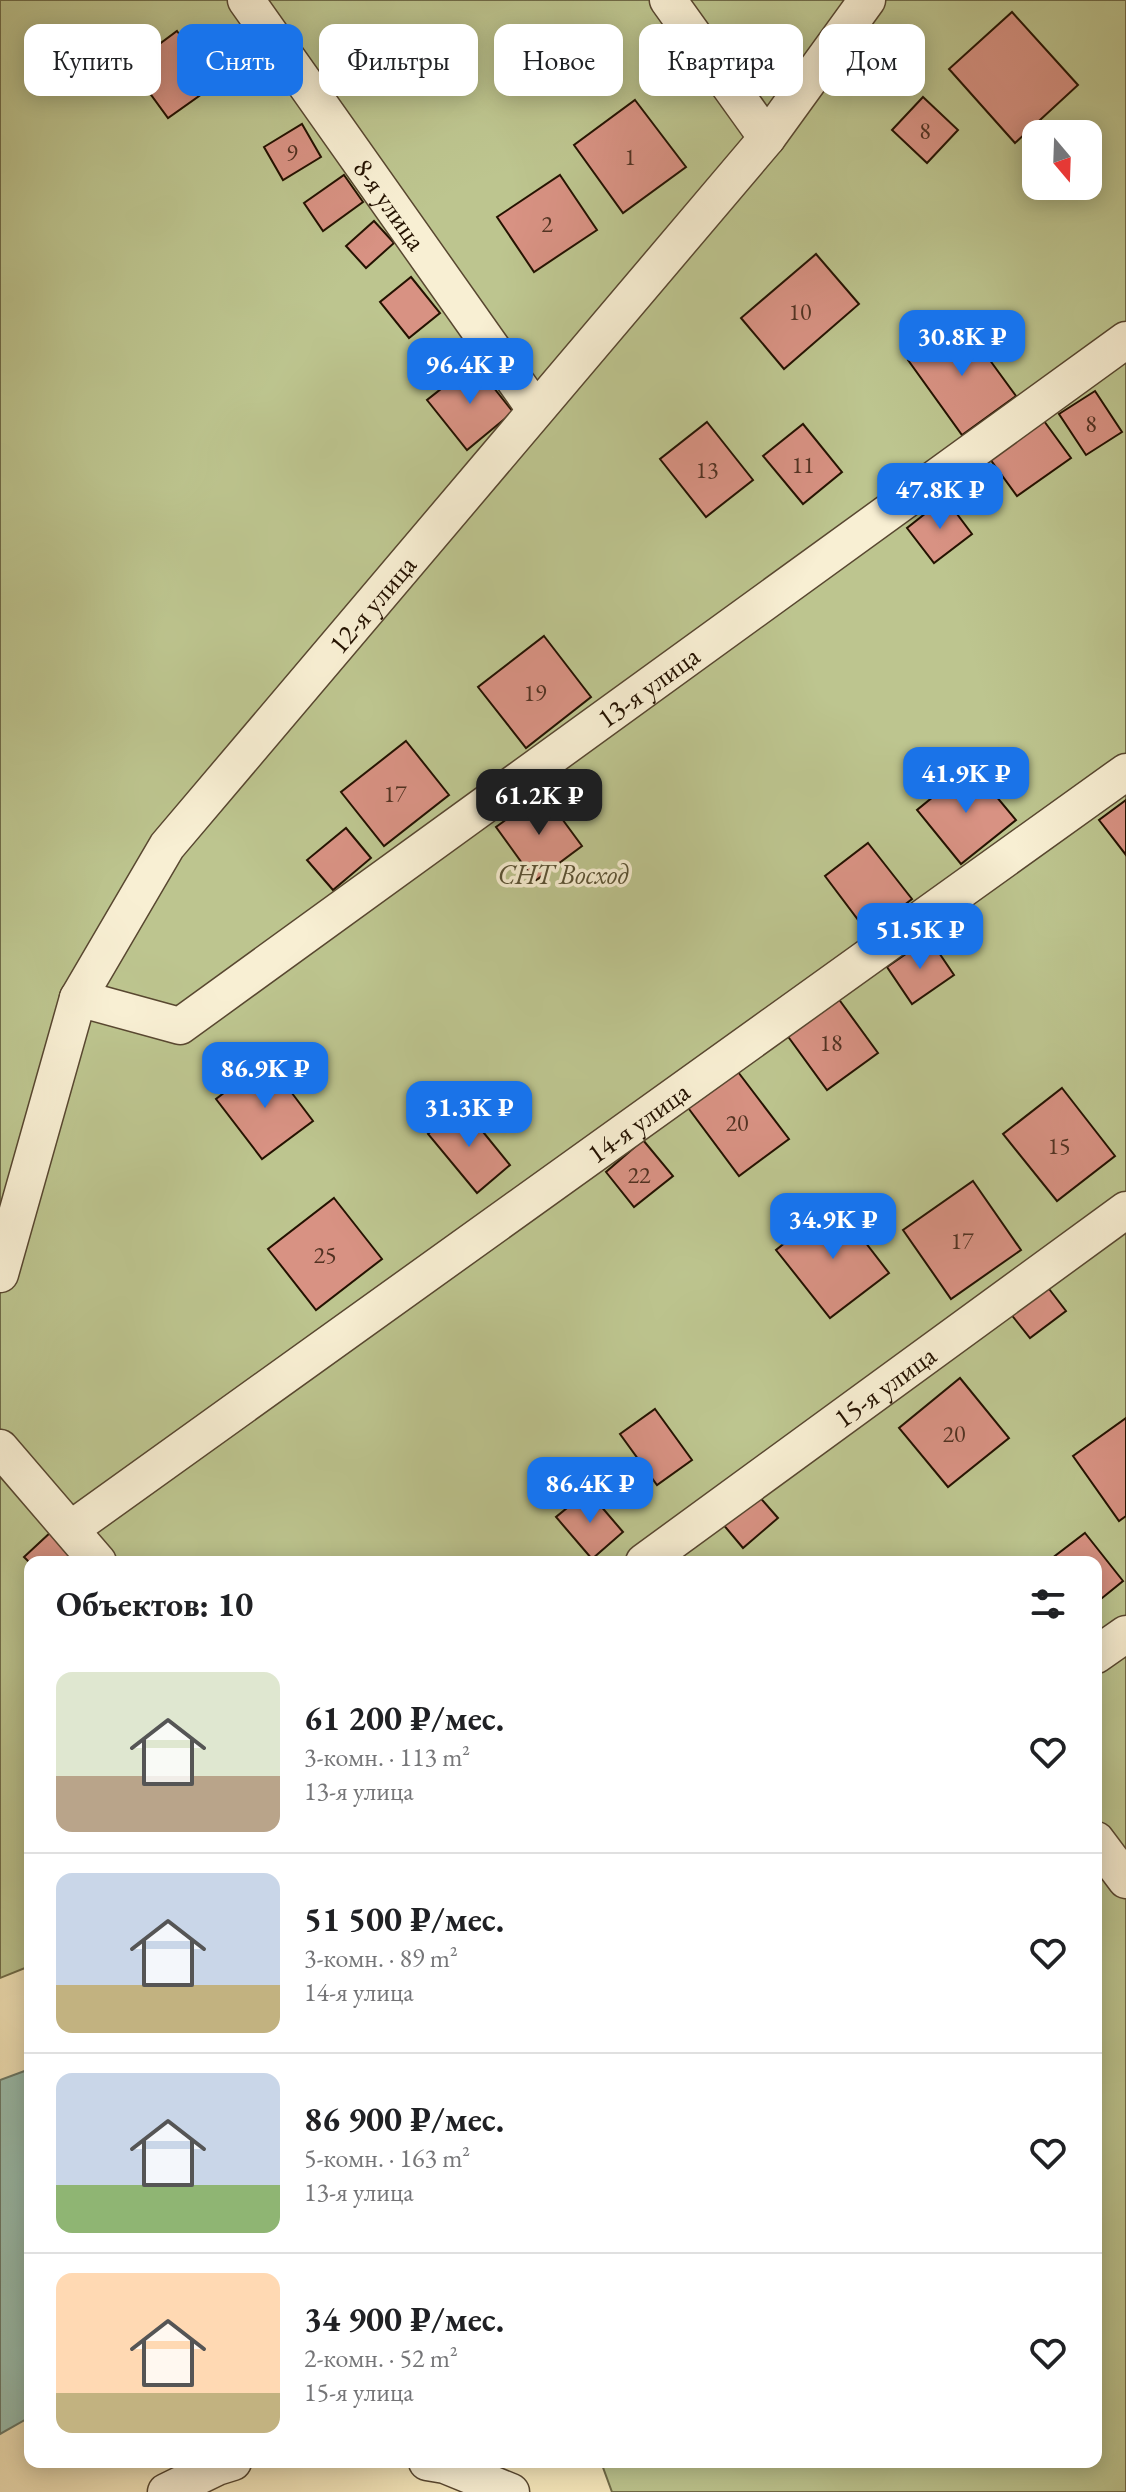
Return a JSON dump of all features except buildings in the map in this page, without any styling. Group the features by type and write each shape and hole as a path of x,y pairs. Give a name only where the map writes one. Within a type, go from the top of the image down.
{"street":[{"name":"8-я улица","path":"246,0 535,409"},
{"path":"668,0 767,138"},
{"name":"12-я улица","path":"0,1274 78,998 167,846 767,138 867,0"},
{"name":"13-я улица","path":"78,998 180,1026 1126,340"},
{"name":"14-я улица","path":"71,1529 1126,772"},
{"name":"15-я улица","path":"652,1556 1126,1210"},
{"path":"0,1448 93,1556"},
{"path":"1102,1651 1126,1634"},
{"path":"1102,1848 1126,1880"},
{"path":"166,2492 215,2468"},
{"path":"452,2468 511,2492"}],"green space":[{"name":"СНТ Восход","path":"0,0 1126,0 1126,2492 612,2492 603,2468 1102,2468 1102,1556 24,1556 24,1968 0,1978"}],"shaded area":[{"path":"24,2071 24,2420 0,2434 0,2080"}]}
